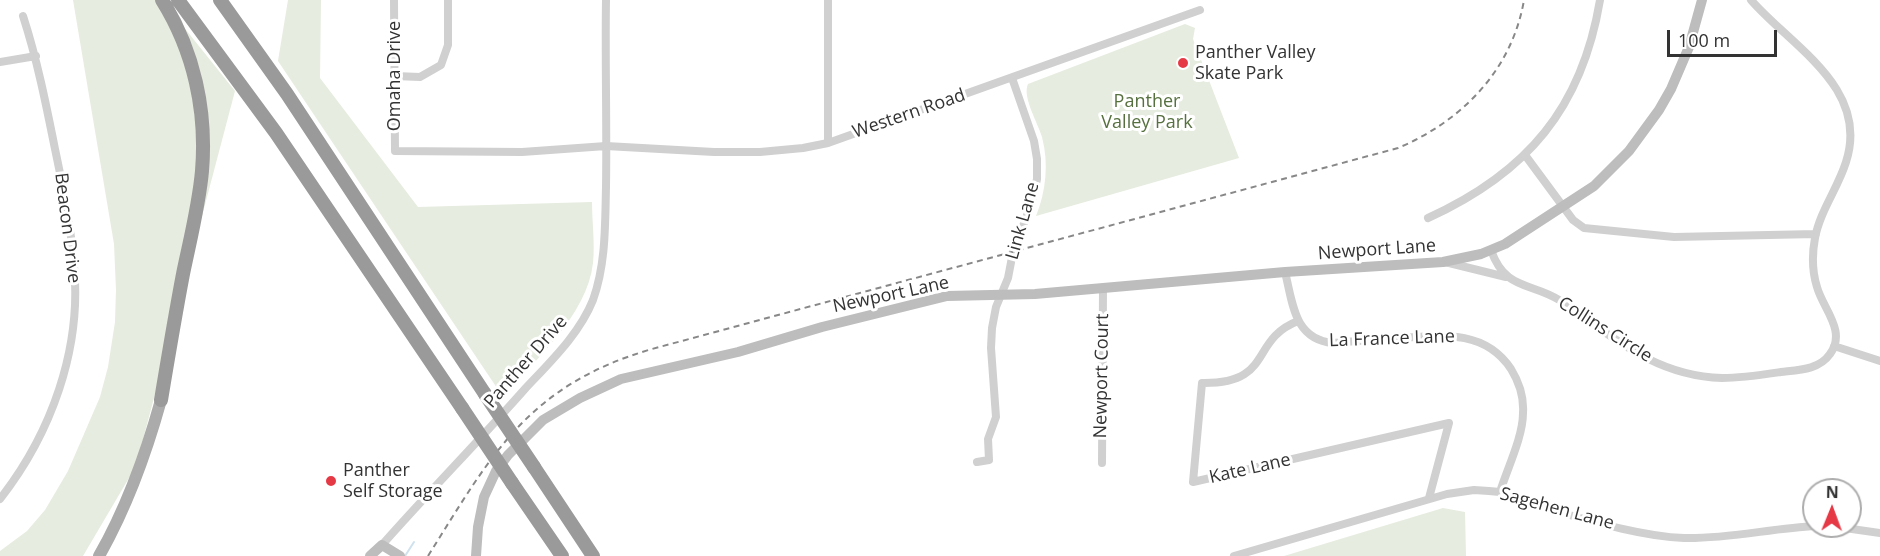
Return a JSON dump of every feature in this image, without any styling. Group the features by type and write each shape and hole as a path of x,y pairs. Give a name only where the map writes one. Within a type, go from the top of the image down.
{"highway":[{"path":"161,400 174,318 199,191 204,151 197,86 180,35 162,0"},
{"path":"178,0 276,133 561,556"},
{"path":"220,0 287,94 593,556"}],"main road":[{"path":"99,556 129,498 150,442 161,400"}],"street":[{"name":"Omaha Drive","path":"394,0 395,151 522,152"},
{"path":"394,76 420,77 441,65 448,45 448,0"},
{"name":"Panther Drive","path":"370,556 463,459 572,336 593,299 602,264 604,230 606,0"},
{"path":"828,0 828,143"},
{"path":"1428,218 1474,195 1492,183 1525,155 1553,122 1576,83 1591,44 1600,0"},
{"name":"Newport Lane","path":"476,556 484,497 496,471 529,432 563,407 600,388 640,374 738,352 822,327 947,296 1103,289 1285,272 1443,262 1491,250 1518,236 1594,186 1634,145 1659,110 1676,78 1689,47 1702,0"},
{"path":"1751,0 1829,77 1847,109 1851,136 1847,162 1816,234 1812,261 1822,300 1836,330 1834,346 1880,361"},
{"name":"Western Road","path":"522,152 606,146 759,152 828,143 1200,10"},
{"name":"Beacon Drive","path":"0,499 20,471 50,416 64,374 75,312 75,266 64,191 36,56 23,16"},
{"path":"0,62 36,56"},
{"name":"Link Lane","path":"977,462 989,460 988,439 996,417 991,348 996,307 1002,295 1013,252 1031,206 1037,170 1034,141 1012,78"},
{"path":"1525,155 1578,225 1591,230 1674,237 1816,234"},
{"path":"1491,250 1494,259 1509,278"},
{"name":"Collins Circle","path":"1443,262 1509,278 1559,300 1627,348 1685,373 1740,377 1811,368 1825,361 1834,346"},
{"path":"1285,272 1298,321"},
{"name":"Newport Court","path":"1102,463 1103,289"},
{"name":"La France Lane","path":"1298,321 1311,336 1326,342 1449,335 1473,339 1494,351 1515,377 1520,388 1523,413 1522,426 1500,492"},
{"name":"Kate Lane","path":"1298,321 1274,337 1248,373 1229,382 1202,383 1193,482 1449,423 1429,498"},
{"name":"Sagehen Lane","path":"1234,556 1429,498 1474,490 1500,492 1515,500 1662,536 1704,538 1802,528"},
{"path":"1862,530 1880,533"},
{"path":"382,545 400,556"}],"green space":[{"path":"73,0 162,0 235,91 136,466 83,556 0,556 0,551 27,531 45,510 68,471 100,397 108,367 115,322 114,244"},
{"path":"288,0 321,0 320,78 418,207 592,202 593,263 589,282 581,301 558,335 503,397 278,61"},
{"name":"Panther Valley Park","path":"1185,24 1195,28 1193,39 1239,158 1036,216 1042,197 1046,167 1042,137 1027,96 1028,84"},
{"path":"1443,508 1465,512 1466,556 1284,556"}],"waterway":[{"path":"405,556 414,542"}],"railway":[{"path":"428,556 494,455 517,428 544,403 574,382 609,364 652,349 1398,148 1443,123 1463,108 1480,90 1496,70 1508,49 1518,25 1524,0"}],"place":[{"name":"Panther Valley Skate Park","path":"1183,63"},
{"name":"Panther Self Storage","path":"331,481"}]}
